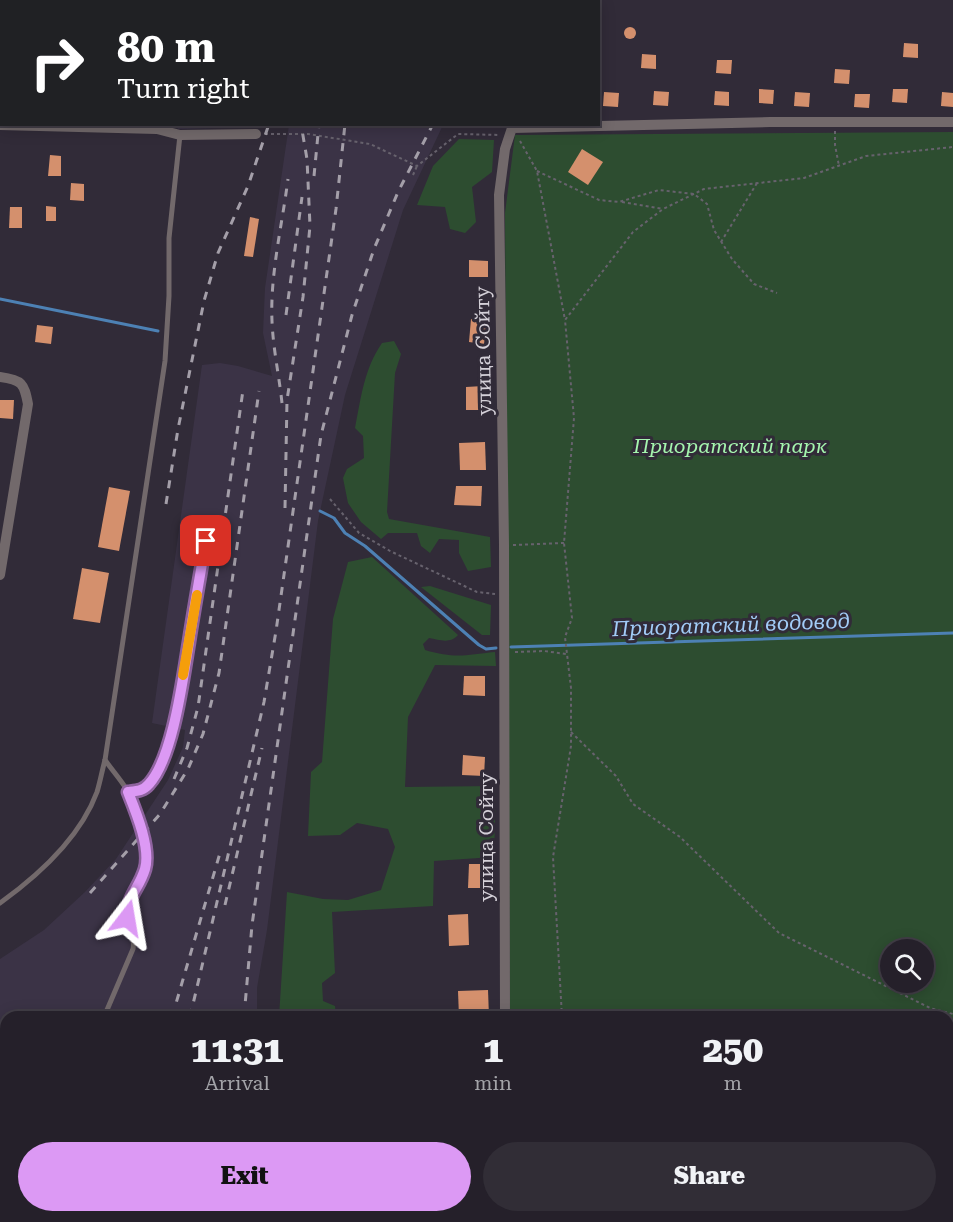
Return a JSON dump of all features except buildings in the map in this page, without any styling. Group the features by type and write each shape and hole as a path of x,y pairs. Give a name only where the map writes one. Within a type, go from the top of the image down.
{"street":[{"path":"511,131 835,122 953,122"},
{"path":"131,126 157,127 180,135 256,134"},
{"name":"улица Сойту","path":"505,1011 504,545 499,195 505,149 511,131"},
{"path":"0,377 16,380 25,388 28,404 0,575"}],"lane":[{"path":"0,903 18,890 60,850 81,825 97,792 105,760 165,361 169,296 169,238 180,135"},
{"path":"128,792 140,791 148,785 165,756 180,695 206,541"},
{"path":"105,760 128,792 136,813 147,858 145,871 130,896 127,908 127,918 134,943 133,950 107,1011"}],"path":[{"path":"835,122 835,146 839,166"},
{"path":"412,175 417,166 458,134 511,131 537,171 566,320 574,418 564,543 572,618 565,637 571,688 571,746 553,857 562,1009 555,1011"},
{"path":"256,134 308,134 370,144 417,166"},
{"path":"566,320 633,232 663,209 704,189 804,178 866,156 953,147"},
{"path":"537,171 598,200 663,209"},
{"path":"721,242 757,183"},
{"path":"619,202 659,190 694,194 707,204 714,230 732,259 754,285 777,293"},
{"path":"330,499 359,533 390,551 477,592 503,594"},
{"path":"504,545 564,543"},
{"path":"503,652 544,651 566,654"},
{"path":"571,732 616,776 633,804 680,837 778,933 930,1008 942,1011"}],"shaded area":[{"path":"177,126 252,126 252,127 178,129"},
{"path":"289,126 443,126 403,210 345,395 318,521 267,930 257,988 257,1011 0,1011 0,959 44,930 116,859 168,780 183,747 185,730 152,723 202,365 220,363 272,376 263,333 265,288"}],"green space":[{"name":"Приоратский парк","path":"953,132 953,1011 510,1011 505,213 515,135"},
{"path":"459,139 494,140 492,172 472,187 476,222 465,233 450,229 445,207 417,205 433,166"},
{"path":"394,341 401,354 395,373 387,512 389,519 490,537 491,567 468,571 459,553 459,540 439,539 430,553 421,546 417,533 388,533 381,539 361,522 348,503 343,478 347,469 364,458 363,436 355,428 364,384 371,363 382,343"},
{"path":"372,557 458,635 448,640 429,638 423,644 425,650 453,655 495,652 496,666 435,665 408,717 405,787 496,786 494,857 434,861 433,906 332,912 335,973 322,983 323,1001 335,1006 335,1011 279,1011 287,892 323,899 348,900 381,890 395,847 388,829 357,823 340,835 308,836 311,772 322,762 333,619 348,562"},
{"path":"430,586 491,605 490,635 482,635 421,587"}],"waterway":[{"name":"Приоратский водовод","path":"0,299 158,331"},
{"name":"Приоратский водовод","path":"320,511 334,518 345,533 365,546 479,645 486,649 496,648"},
{"name":"Приоратский водовод","path":"511,647 953,633"}],"railway":[{"path":"166,504 178,429 204,301 218,253 248,186 268,126"},
{"path":"285,508 287,400 303,297 310,226 307,159 301,126"},
{"path":"314,176 319,126"},
{"path":"191,1011 264,702 336,209 345,126"},
{"path":"245,1011 252,925 321,435 352,315 374,249 398,192 432,126"},
{"path":"282,403 272,303 288,179"},
{"path":"286,315 302,197"},
{"path":"174,779 187,748 198,707 243,390"},
{"path":"90,893 160,814 188,769 203,734 219,673 259,391"},
{"path":"225,905 262,748"},
{"path":"174,1011 220,853"}],"slow traffic":[{"path":"183,675 197,595"}],"route":[{"path":"127,918 130,896 145,871 147,858 147,849 128,792 140,791 148,785 165,756 180,695 206,541"}]}
